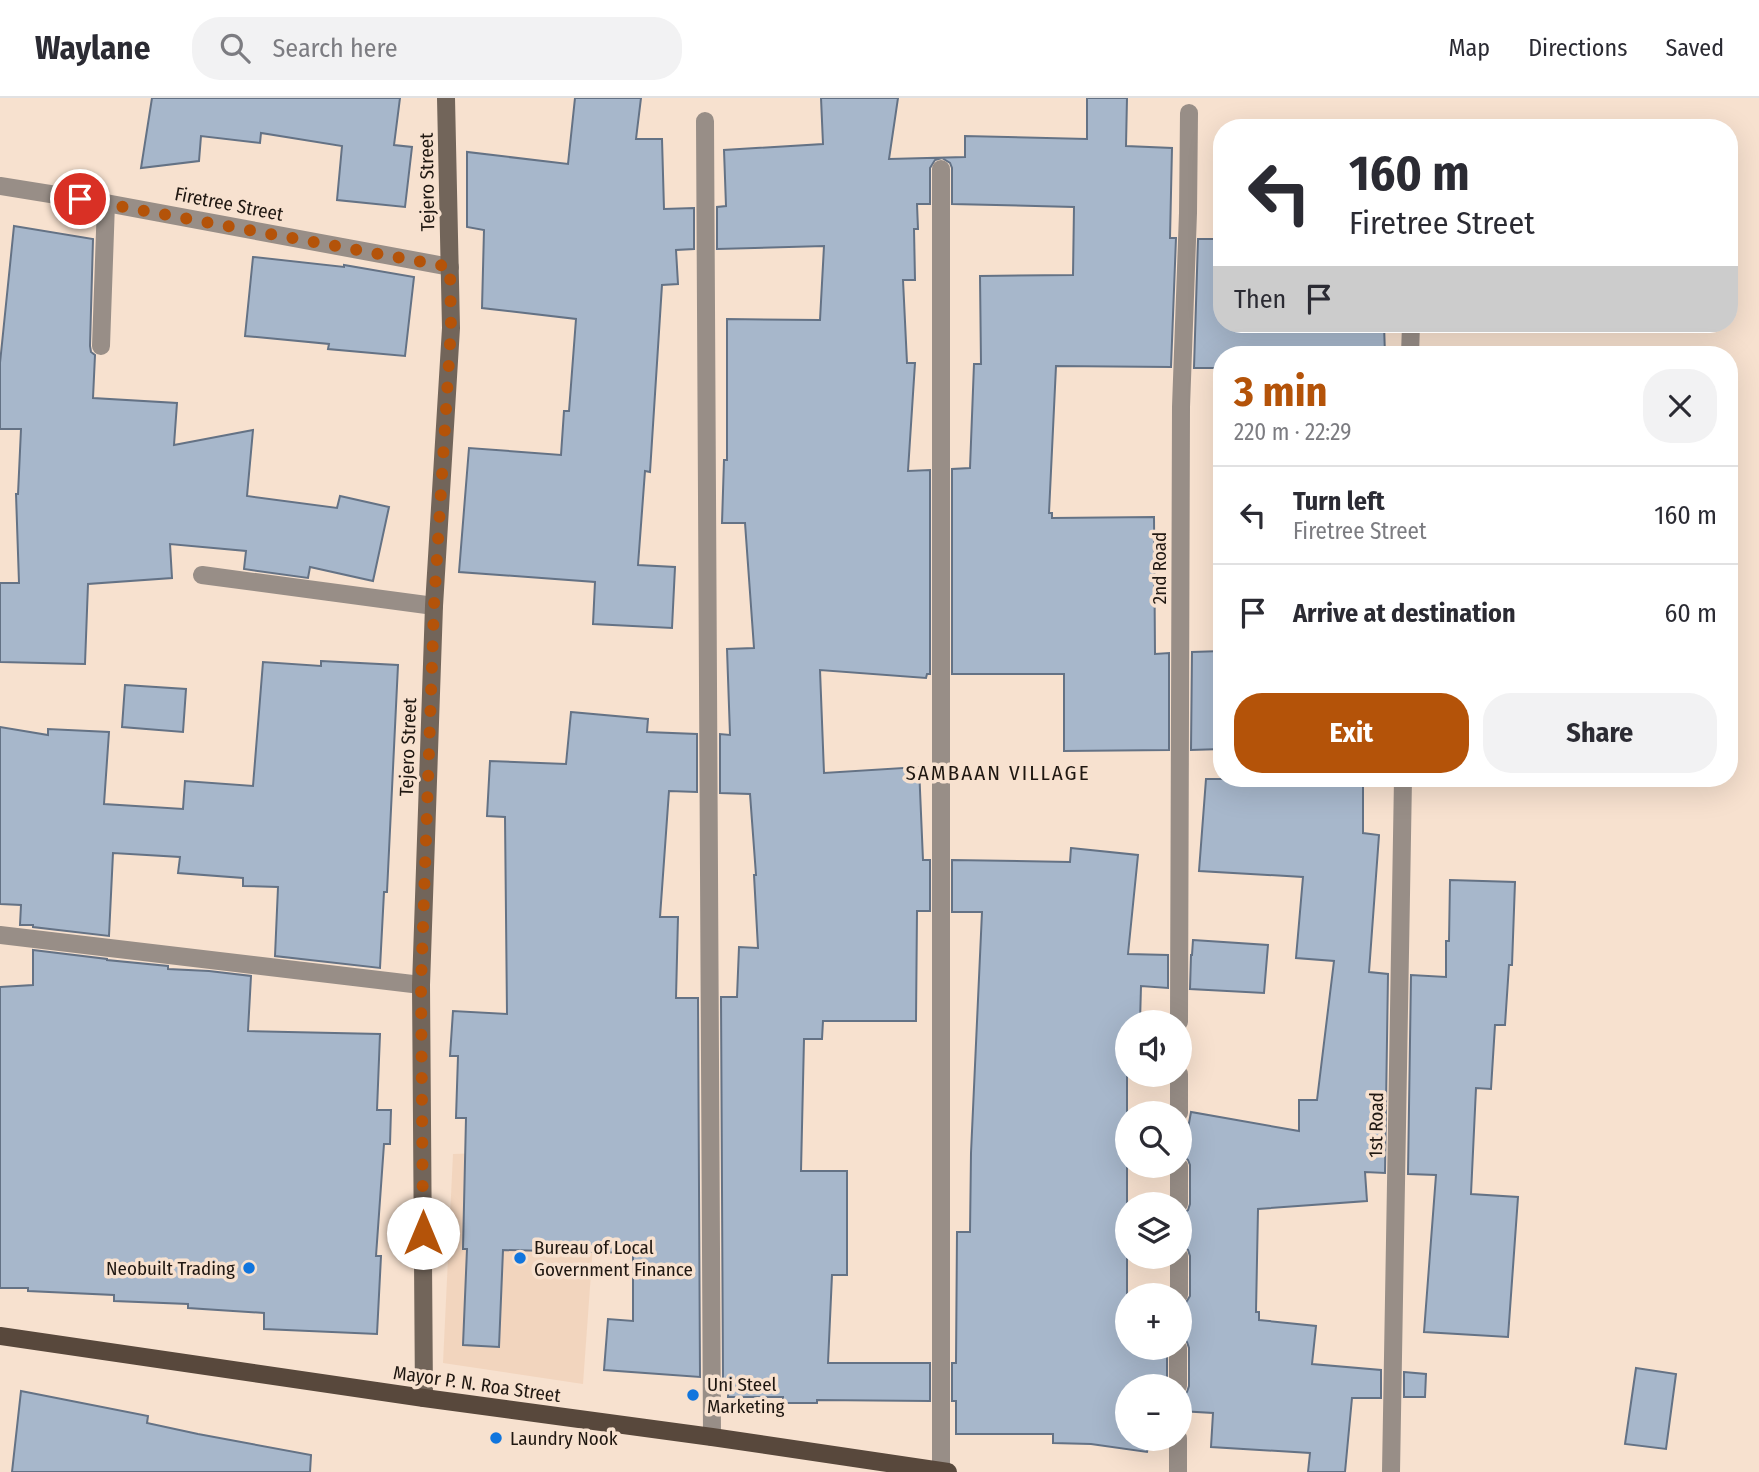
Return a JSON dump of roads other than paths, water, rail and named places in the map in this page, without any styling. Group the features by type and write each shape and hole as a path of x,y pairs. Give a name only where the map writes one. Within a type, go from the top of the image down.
{"main road":[{"name":"Tejero Street","path":"424,1398 421,985 434,606 451,328 446,98"},
{"name":"Mayor P. N. Roa Street","path":"0,1336 944,1471"}],"street":[{"name":"2nd Road","path":"1179,1010 1181,421 1189,113"},
{"path":"705,121 712,1437"},
{"path":"941,169 944,1471"},
{"name":"Firetree Street","path":"0,186 450,267"},
{"path":"101,346 106,203"},
{"path":"202,575 434,606"},
{"name":"1st Road","path":"1391,1472 1403,787"},
{"path":"0,935 421,985"},
{"path":"1178,1451 1178,1472"}],"place":[{"name":"Bureau of Local Government Finance","path":"520,1258"},
{"name":"Neobuilt Trading","path":"249,1268"},
{"name":"Uni Steel Marketing","path":"693,1395"},
{"name":"Laundry Nook","path":"496,1438"}],"district":[{"name":"SAMBAAN VILLAGE","path":"998,773"}]}
